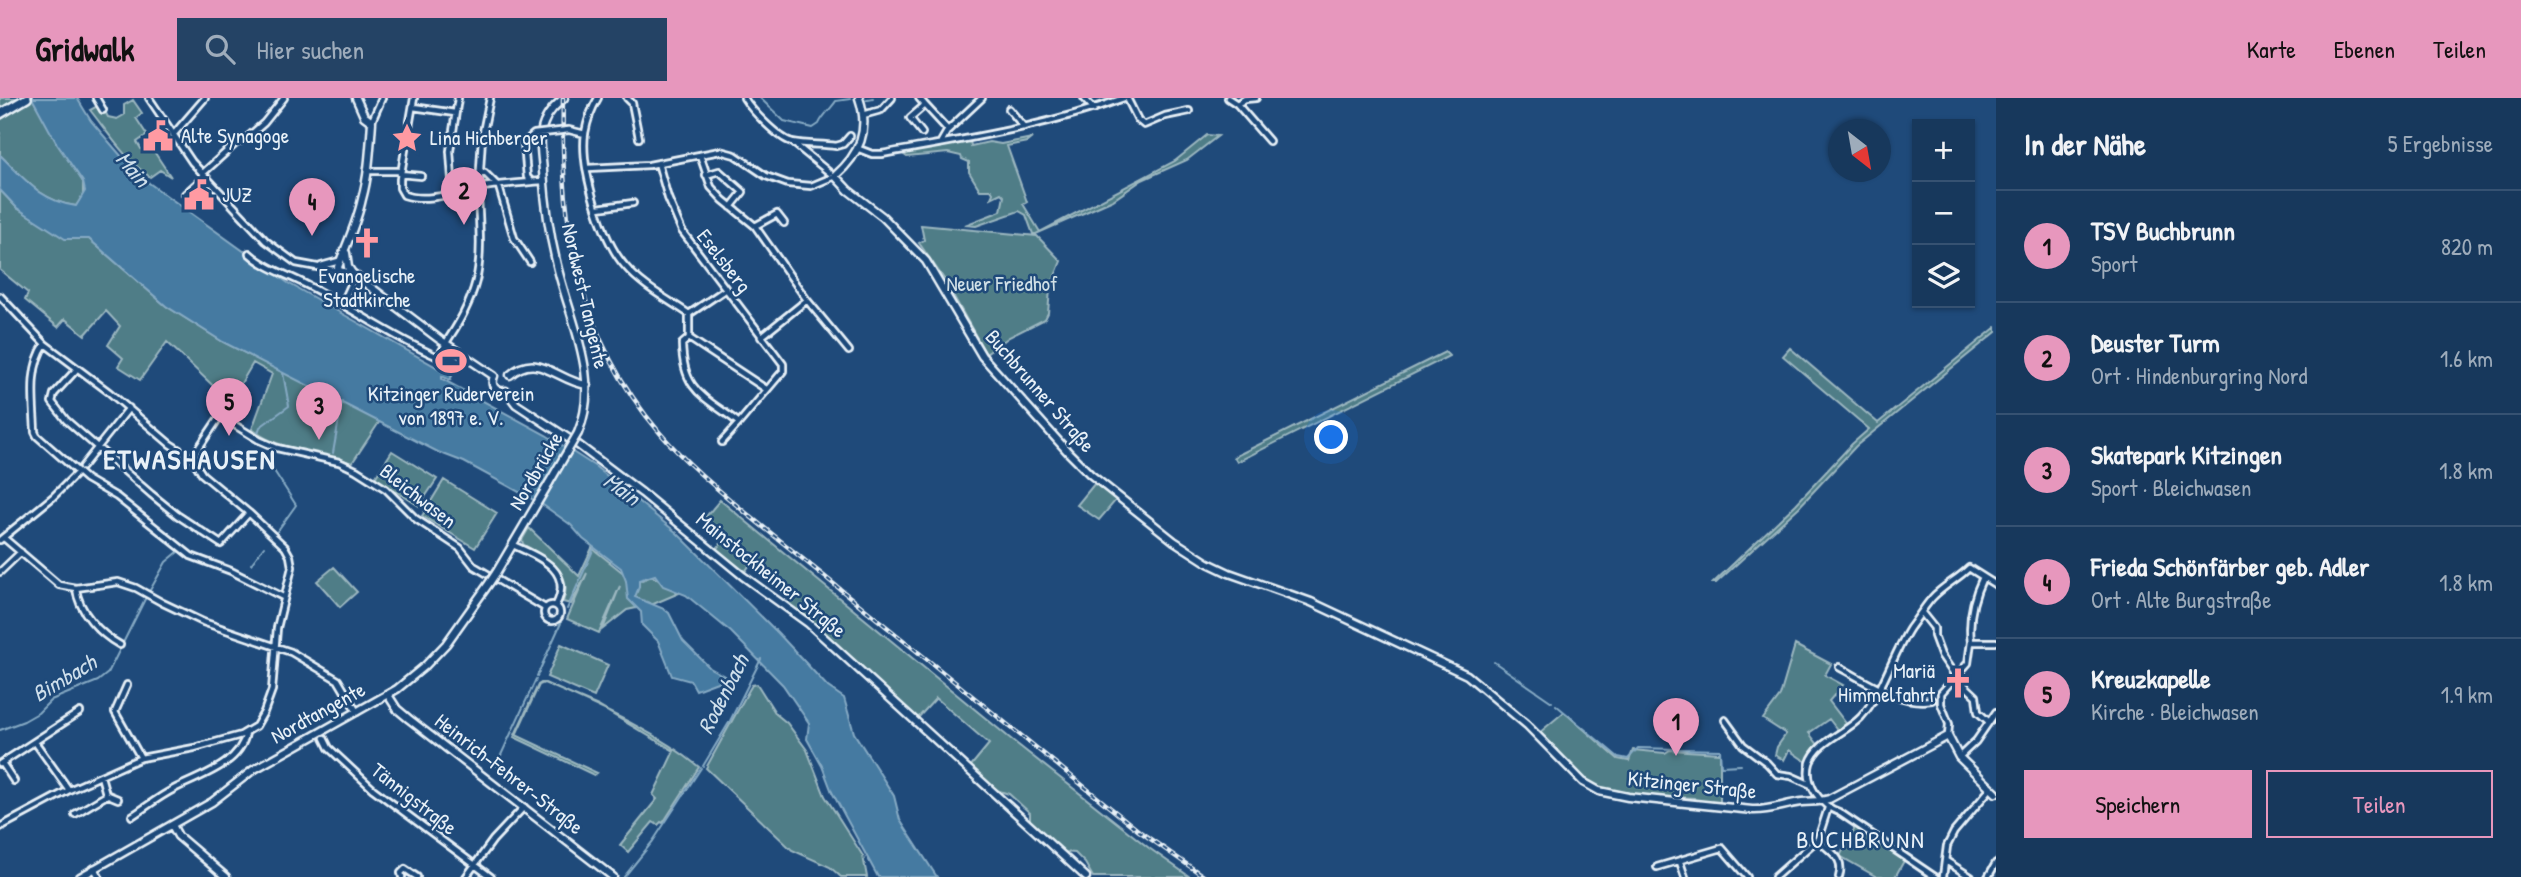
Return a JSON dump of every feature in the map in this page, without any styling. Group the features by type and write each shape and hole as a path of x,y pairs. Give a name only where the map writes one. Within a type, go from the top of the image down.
{"main road":[{"path":"0,114 27,98"}],"street":[{"path":"96,98 103,110"},
{"path":"149,98 203,175 265,240 286,258 300,265 344,267 446,344 494,376"},
{"path":"173,135 205,98"},
{"path":"185,194 236,143 269,119 284,98"},
{"path":"356,98 364,116 372,122"},
{"path":"344,267 346,251 362,200 372,122 382,98"},
{"path":"414,98 400,173 400,188 405,196 426,197 523,184 530,180 544,181"},
{"path":"453,193 450,151 458,98"},
{"path":"249,253 263,264 438,357 465,312 478,278 481,259 478,196 482,137 490,98"},
{"name":"Nordwest-Tangente","path":"564,98 547,117 542,128 544,181 556,263 584,363 587,385"},
{"path":"598,98 585,134 588,168 607,236 623,264 643,283 689,314"},
{"path":"627,98 632,103 639,138"},
{"name":"Buchbrunner Straße","path":"744,98 754,111 784,138 883,217 919,253 944,288 982,356 1069,453 1174,541 1229,573 1311,602 1455,668 1484,688 1527,725"},
{"path":"588,168 658,163 720,151 728,152 766,176 788,184 811,186 833,175 853,159 859,149 863,136 863,115 859,98"},
{"path":"863,115 881,110 892,98"},
{"path":"919,98 948,130"},
{"path":"941,142 948,130 982,98"},
{"path":"1084,98 1094,109"},
{"path":"859,149 879,155 1024,128 1125,98 1144,125 1165,116 1189,111"},
{"path":"1228,98 1237,104 1269,141"},
{"path":"1237,104 1245,99 1256,98"},
{"path":"922,133 910,118 925,105"},
{"path":"413,107 456,113"},
{"path":"1009,109 1024,128"},
{"path":"530,180 527,177 524,143 534,134 569,130 585,134"},
{"path":"792,142 836,146 843,144 850,136"},
{"path":"700,155 711,187 755,226 807,300 849,351"},
{"name":"Eselsberg","path":"658,163 667,198 682,231 784,367 766,389"},
{"path":"367,171 421,176"},
{"path":"706,175 719,171 743,192 731,207"},
{"path":"480,172 485,173 499,187 514,238 530,262"},
{"path":"598,208 633,203"},
{"path":"755,226 777,214 784,223"},
{"path":"319,267 344,267"},
{"path":"342,305 355,275"},
{"path":"689,314 726,289"},
{"path":"0,296 45,344 129,408 170,444 192,458 209,480 276,538 290,556 292,566 283,597 270,698 259,723 243,734 194,748 141,758 69,790 0,827"},
{"path":"761,337 807,300"},
{"path":"689,314 689,338 682,344 684,369 689,382 696,391 738,423"},
{"path":"689,338 766,389 722,442"},
{"path":"45,344 39,353 34,372 35,432 79,470 191,556 232,571 283,597"},
{"path":"510,375 502,372 494,376 494,388 500,391 510,387 510,375 518,368 536,365 587,385"},
{"path":"76,370 54,394 52,402 66,420 177,515 221,544 249,513"},
{"name":"Nordbrücke","path":"524,527 578,433 585,411 587,385"},
{"name":"Mainstockheimer Straße","path":"510,387 516,404 577,444 642,493 743,576 808,623 1086,877"},
{"path":"129,408 53,498 2,539 22,552 59,585 76,588 118,582 136,588 203,622 276,646 305,659 333,676 357,712"},
{"name":"Bleichwasen","path":"192,458 220,416 268,444 294,453 338,462 386,489 415,519 460,548 474,566 545,608"},
{"name":"Nordtangente","path":"80,877 212,802 260,765 388,695 416,674 446,644 467,617 524,527"},
{"path":"513,545 541,559 556,571 562,587 556,605"},
{"path":"0,572 22,552"},
{"path":"1809,784 1811,762 1817,751 1860,717 1879,688 1910,629 1930,600 1969,568 1996,585"},
{"path":"1944,877 1947,846 1954,832 1995,791 1959,757 1948,736 1949,724 1941,704 1941,693 1968,663 1971,614 1983,577"},
{"path":"76,588 76,596 91,620 110,640 120,645"},
{"path":"551,604 556,605 561,612 556,620 546,618 545,608 551,604"},
{"path":"1922,613 1934,628 1941,655 1956,677 1976,696 1978,712 1988,721"},
{"path":"1971,642 1996,642"},
{"path":"1839,667 1904,699 1932,700"},
{"path":"127,685 115,712 141,758"},
{"name":"Heinrich-Fehrer-Straße","path":"388,695 401,713 613,877"},
{"path":"14,781 1,764 80,712"},
{"path":"1959,757 1976,741 1996,712"},
{"path":"1725,720 1743,745 1777,774 1791,776 1809,784 1826,805 1935,877"},
{"name":"Kitzinger Straße","path":"1527,725 1576,776 1599,791 1628,797 1763,811 1803,802 1826,805 1948,736"},
{"path":"132,816 171,790 224,764 242,745 243,734"},
{"name":"Tännigstraße","path":"324,738 329,748 373,789 492,877"},
{"path":"35,742 69,790"},
{"path":"101,776 107,795 118,799"},
{"path":"75,814 107,795"},
{"path":"1775,877 1818,839 1826,805"},
{"path":"466,877 493,840 524,807"},
{"path":"172,825 178,836 226,877"},
{"path":"1818,839 1842,864 1839,877"},
{"path":"1657,867 1722,848 1747,877"},
{"path":"1945,861 1971,877"},
{"path":"1681,862 1685,877"},
{"path":"1988,877 1996,863"},
{"path":"94,869 99,877"},
{"path":"402,877 401,873 405,869 417,877"}],"green space":[{"path":"0,98 32,98 83,182 83,198 76,206 43,194 0,155"},
{"path":"133,100 142,113 136,118 147,135 137,142 143,152 151,147 171,177 160,170 150,177 141,170 90,110 101,104 108,117 117,119 124,115 124,105"},
{"path":"1207,135 1218,136 1187,160 1142,180 1113,200 1036,234 1033,234 1026,215 1019,211 976,226 965,225 1001,211 1004,196 1001,193 991,198 991,190 980,190 969,172 969,162 961,156 948,153 907,157 903,154 925,147 970,141 971,146 1032,138 1027,142 1007,146 1027,202 1023,204 1040,232 1175,161"},
{"path":"0,190 17,208 45,225 78,238 89,239 166,306 223,342 380,421 352,463 287,447 252,429 272,374 253,363 230,402 167,342 140,380 118,366 123,358 108,345 120,326 106,311 85,335 65,319 58,327 25,300 28,293 0,270"},
{"name":"Neuer Friedhof","path":"921,225 1037,236 1061,261 1050,289 1045,319 1009,337 986,354 944,279 919,243 924,240"},
{"path":"1996,327 1996,332 1856,446 1799,507 1713,583 1869,429 1783,356 1790,348 1878,423"},
{"path":"1445,352 1449,356 1237,462 1234,457"},
{"path":"392,451 437,479 419,506 375,478"},
{"path":"444,480 497,513 475,548 422,516"},
{"path":"1095,483 1116,500 1099,520 1077,505"},
{"path":"720,500 1017,744 1190,877 1093,877 1075,853 1063,852 1030,821 1030,813 1009,794 993,789 970,767 989,744 936,698 917,719 788,606 792,591 752,562 744,573 715,551 725,538 703,520"},
{"path":"529,528 579,576 592,548 622,572 642,580 652,576 679,593 651,605 627,610 603,629 620,586 599,633 567,619 587,573 571,604 563,602 566,591 561,573 548,560 523,544 522,540"},
{"path":"334,567 357,592 340,607 317,581"},
{"path":"561,644 608,665 594,697 547,677"},
{"path":"1795,645 1831,664 1825,675 1843,685 1829,701 1848,726 1839,732 1829,719 1809,733 1819,746 1808,763 1789,750 1784,760 1775,755 1786,734 1763,719 1780,696"},
{"path":"544,683 539,685 516,735 597,773 594,775 514,737 538,685"},
{"path":"757,684 776,714 787,723 807,750 825,796 863,856 867,877 841,877 830,867 792,850 706,768 752,685"},
{"path":"605,710 663,741 699,767 663,823 658,825 653,822 628,852 620,845 657,799 653,795 674,751"},
{"path":"1564,712 1618,759 1629,761 1633,750 1720,753 1720,804 1695,801 1694,798 1624,794 1586,780 1567,764 1539,733"},
{"path":"1856,826 1905,859 1895,877 1877,877 1840,856"}],"water":[{"name":"Main","path":"32,98 77,98 91,121 149,183 288,283 452,376 450,380 442,376 442,379 546,435 596,467 677,533 778,633 828,687 844,698 854,733 894,796 900,820 937,877 878,877 807,739 809,723 783,685 731,632 686,595 663,586 655,575 639,580 635,597 669,613 683,641 710,668 728,678 696,690 691,681 672,676 658,641 642,625 641,612 628,599 621,568 543,505 464,462 438,452 223,342 166,306 89,239 65,239 17,208 0,190 0,155 34,188 52,199 76,206 85,191 83,182 57,144"}],"waterway":[{"path":"760,98 784,121 813,128 836,101 850,99"},
{"path":"863,100 873,98"},
{"name":"Bimbach","path":"258,433 260,427 289,406 283,373"},
{"path":"333,453 342,402"},
{"name":"Bimbach","path":"269,463 296,505 276,533"},
{"name":"Bimbach","path":"251,564 264,547"},
{"path":"567,609 594,548"},
{"name":"Bimbach","path":"149,592 166,562 178,552"},
{"name":"Bimbach","path":"193,554 234,569"},
{"name":"Bimbach","path":"0,730 24,721 38,713 51,700 98,681 108,673 146,597"},
{"path":"537,676 561,623"},
{"name":"Rodenbach","path":"703,766 730,721 761,659"},
{"path":"1494,662 1552,702"},
{"path":"496,766 536,679"},
{"path":"1556,705 1618,757 1628,759 1638,748 1720,750 1721,766 1741,765"},
{"name":"Rodenbach","path":"624,877 653,841 701,768"},
{"path":"1851,823 1928,877"}],"railway":[{"path":"563,98 565,190 579,276 591,317 609,356 631,395 660,433 712,485 746,513 1139,831 1205,877"}],"place":[{"name":"Alte Synagoge","path":"158,136"},
{"name":"Lina Hichberger","path":"407,138"},
{"name":"JUZ","path":"199,195"},
{"name":"Deuster Turm","path":"464,225"},
{"name":"Frieda Schönfärber geb. Adler","path":"312,236"},
{"name":"Evangelische Stadtkirche","path":"367,243"},
{"name":"Kitzinger Ruderverein von 1897 e. V.","path":"451,361"},
{"name":"Kreuzkapelle","path":"229,436"},
{"name":"Skatepark Kitzingen","path":"319,440"},
{"name":"Mariä Himmelfahrt","path":"1958,683"},
{"name":"TSV Buchbrunn","path":"1676,756"}],"district":[{"name":"ETWASHAUSEN","path":"190,459"},
{"name":"BUCHBRUNN","path":"1861,840"}]}
